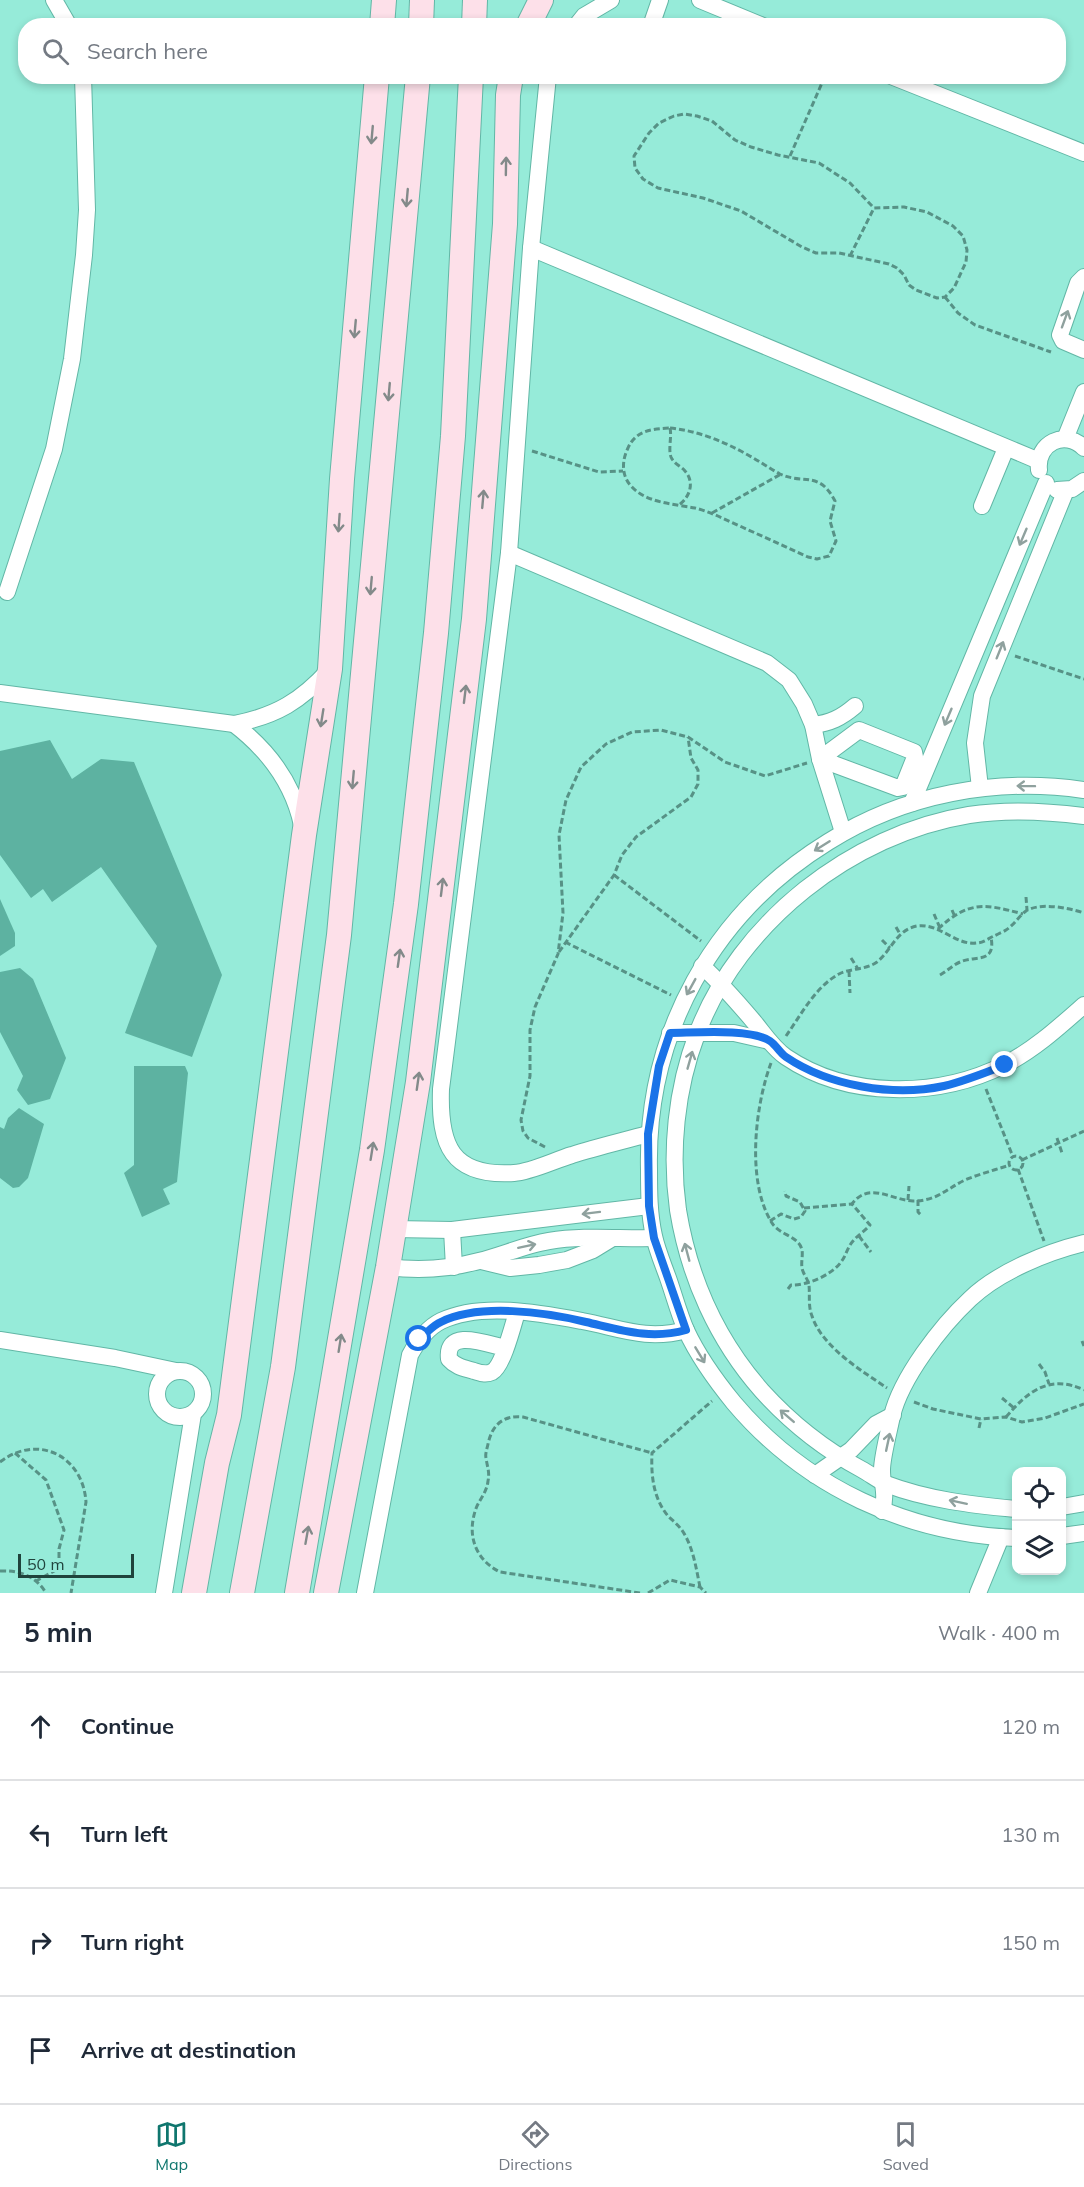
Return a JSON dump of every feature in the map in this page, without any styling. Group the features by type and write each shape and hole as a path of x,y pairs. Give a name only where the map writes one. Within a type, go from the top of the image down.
{"main road":[{"path":"383,18 384,0"},
{"path":"421,18 422,0"},
{"path":"474,18 475,0"},
{"path":"532,18 541,0"},
{"path":"195,1593 217,1463 229,1415 304,835 330,669 342,479 376,84"},
{"path":"242,1593 283,1367 339,934 417,84"},
{"path":"297,1593 372,1150 406,904 436,633 453,436 471,84"},
{"path":"326,1593 388,1267 418,1082 474,619 505,224 510,84"},
{"path":"465,221 505,224"},
{"path":"332,1391 352,1454"}],"street":[{"path":"54,0 64,18"},
{"path":"582,18 610,0"},
{"path":"654,18 660,0"},
{"path":"700,0 744,18"},
{"path":"7,592 54,449 72,359 87,219 83,84"},
{"path":"547,84 531,248 508,553 441,1089 440,1118 452,1155 467,1166 480,1171 516,1173 648,1134"},
{"path":"911,84 1084,153"},
{"path":"531,248 1039,461"},
{"path":"1084,277 1078,283 1060,335 1065,342 1084,350"},
{"path":"1065,439 1084,392"},
{"path":"1084,448 1076,441 1065,439 1050,443 1042,451 1039,461 1039,470 1046,483 1055,489 1066,490 1077,487 1084,481"},
{"path":"982,506 1006,448"},
{"path":"912,803 1046,483"},
{"path":"980,788 975,743 981,696 1066,490"},
{"path":"508,553 767,663 789,680 804,704 813,725 820,759 843,832"},
{"path":"0,693 234,724 257,720 278,712 315,686 330,669"},
{"path":"813,725 842,717 855,706"},
{"path":"234,724 262,748 285,779 300,816 304,835"},
{"path":"859,730 913,750 916,755 904,786 899,788 820,759 859,730"},
{"path":"978,1593 1009,1537 948,1531 882,1511 848,1495 814,1475 766,1437 724,1391 686,1330 654,1238 649,1206 648,1134 659,1066 683,1001 702,966 740,915 771,884 805,856 843,832 912,803 980,788 1021,785 1084,790"},
{"path":"1012,1509 973,1505 885,1483 841,1458 807,1434 777,1408 750,1378 727,1345 708,1310 693,1272 682,1234 676,1194 674,1154 678,1113 697,1033 722,984 748,947 777,914 809,885 884,840 925,826 968,816 1011,811 1055,812 1084,816"},
{"path":"702,966 722,984 785,1057 814,1072 846,1082 878,1088 910,1090 943,1086 981,1075 1005,1065 1033,1048 1084,1005"},
{"path":"670,1033 734,1033 769,1041"},
{"path":"394,1229 452,1230 649,1206"},
{"path":"452,1230 454,1267"},
{"path":"388,1267 409,1270 454,1267 481,1261 510,1268 539,1265 567,1260 593,1250 611,1239 654,1238"},
{"path":"882,1511 885,1502 885,1483 882,1469 893,1415 900,1396 924,1352 970,1298 1000,1277 1049,1254 1084,1243"},
{"path":"365,1593 410,1355 419,1339 440,1322 479,1311 517,1312 582,1321 648,1335 668,1335 686,1330"},
{"path":"505,1348 517,1312"},
{"path":"0,1340 192,1373 202,1384 204,1399 193,1414 185,1417 169,1415 158,1402 157,1394 162,1379 176,1371"},
{"path":"164,1593 193,1414"},
{"path":"814,1475 841,1458 876,1424 893,1415"},
{"path":"1066,1506 1084,1503"},
{"path":"1066,1535 1084,1533"}],"path":[{"path":"790,156 822,84"},
{"path":"684,114 712,121 735,140 751,147 790,156 819,163 829,169 850,183 874,208 904,207 927,212 952,226 963,236 967,250 966,262 954,288 945,297 938,298 916,290 909,285 904,274 889,264 850,256 816,253 733,208 703,198 657,188 643,179 635,168 634,156 649,133 659,123 684,114"},
{"path":"850,256 874,208"},
{"path":"945,297 958,313 975,325 1051,352"},
{"path":"670,428 671,458 685,471 691,486 684,501 677,506"},
{"path":"670,428 695,431 725,443 781,474 808,479 828,489 835,501 830,521 836,541 829,556 818,559 808,557 711,513 661,503 637,492 630,486 623,471 624,458 633,439 642,432 670,428"},
{"path":"516,444 599,472 623,471"},
{"path":"711,513 781,474"},
{"path":"999,651 1084,679"},
{"path":"558,954 563,913 559,835 566,800 581,767 606,744 632,732 661,730 688,737 725,762 765,776 820,759"},
{"path":"571,1155 536,1144 523,1131 521,1120 530,1076 530,1030 535,1007 558,954 614,875 622,855 636,837 691,797 698,784 698,770 691,758 688,737"},
{"path":"614,875 713,950"},
{"path":"934,914 939,928 955,916 978,906 1025,912 1026,897"},
{"path":"952,910 955,916"},
{"path":"896,927 900,934"},
{"path":"940,975 957,963 988,955 992,950 991,937"},
{"path":"882,940 890,948"},
{"path":"565,942 683,1001"},
{"path":"851,958 858,969"},
{"path":"849,971 850,993"},
{"path":"981,1075 1013,1157 1010,1165"},
{"path":"1022,1160 1084,1131"},
{"path":"1057,1138 1062,1153"},
{"path":"1013,1157 1018,1156 1022,1160 1022,1166 1018,1169"},
{"path":"804,1208 852,1204 862,1196 878,1192 890,1197 918,1200 941,1195 963,1181 1010,1165 1018,1169 1049,1254"},
{"path":"908,1200 909,1186"},
{"path":"770,1221 781,1214 789,1219 798,1218 803,1214 804,1208 800,1202 786,1196 785,1191"},
{"path":"918,1200 918,1212 922,1216"},
{"path":"788,1289 791,1285 798,1286 812,1281 836,1267 852,1242 870,1225 852,1204"},
{"path":"859,1236 871,1252"},
{"path":"1082,1341 1084,1346"},
{"path":"1039,1364 1049,1384"},
{"path":"1006,1417 1040,1387 1049,1384 1072,1385 1084,1390"},
{"path":"700,1587 695,1559 682,1530 666,1514 656,1496 651,1475 652,1453 724,1391"},
{"path":"900,1396 933,1409 981,1419 1006,1417 1022,1422 1045,1418 1084,1404"},
{"path":"1002,1398 1014,1408"},
{"path":"640,1593 500,1572 491,1568 480,1558 472,1541 472,1522 488,1482 489,1469 485,1456 490,1433 500,1421 507,1418 523,1417 652,1453"},
{"path":"979,1428 981,1419"},
{"path":"0,1462 15,1453 35,1449 56,1453 72,1466 83,1483 86,1502 71,1593"},
{"path":"15,1453 46,1480 64,1530 56,1570 36,1581"},
{"path":"0,1571 26,1574 36,1581 46,1593"},
{"path":"648,1593 670,1580 700,1587 706,1593"}],"building":[{"path":"50,740 72,779 101,759 134,762 222,975 192,1057 125,1033 157,946 101,867 52,902 43,889 31,898 0,855 0,751"},
{"path":"0,899 15,933 15,946 0,956"},
{"path":"20,968 33,979 66,1058 50,1099 28,1105 17,1090 23,1076 0,1032 0,972"},
{"path":"134,1066 185,1066 188,1073 177,1182 163,1189 170,1204 142,1217 124,1173 134,1165"},
{"path":"19,1108 44,1124 28,1178 19,1187 13,1188 0,1178 0,1127 4,1129 8,1118"}],"route":[{"path":"419,1339 440,1322 479,1311 517,1312 582,1321 648,1335 668,1335 686,1330 654,1238 649,1206 648,1134 652,1100 659,1066 670,1033 716,1032 752,1036 769,1041 785,1057 814,1072 846,1082 878,1088 910,1090 943,1086 1005,1065"}]}
